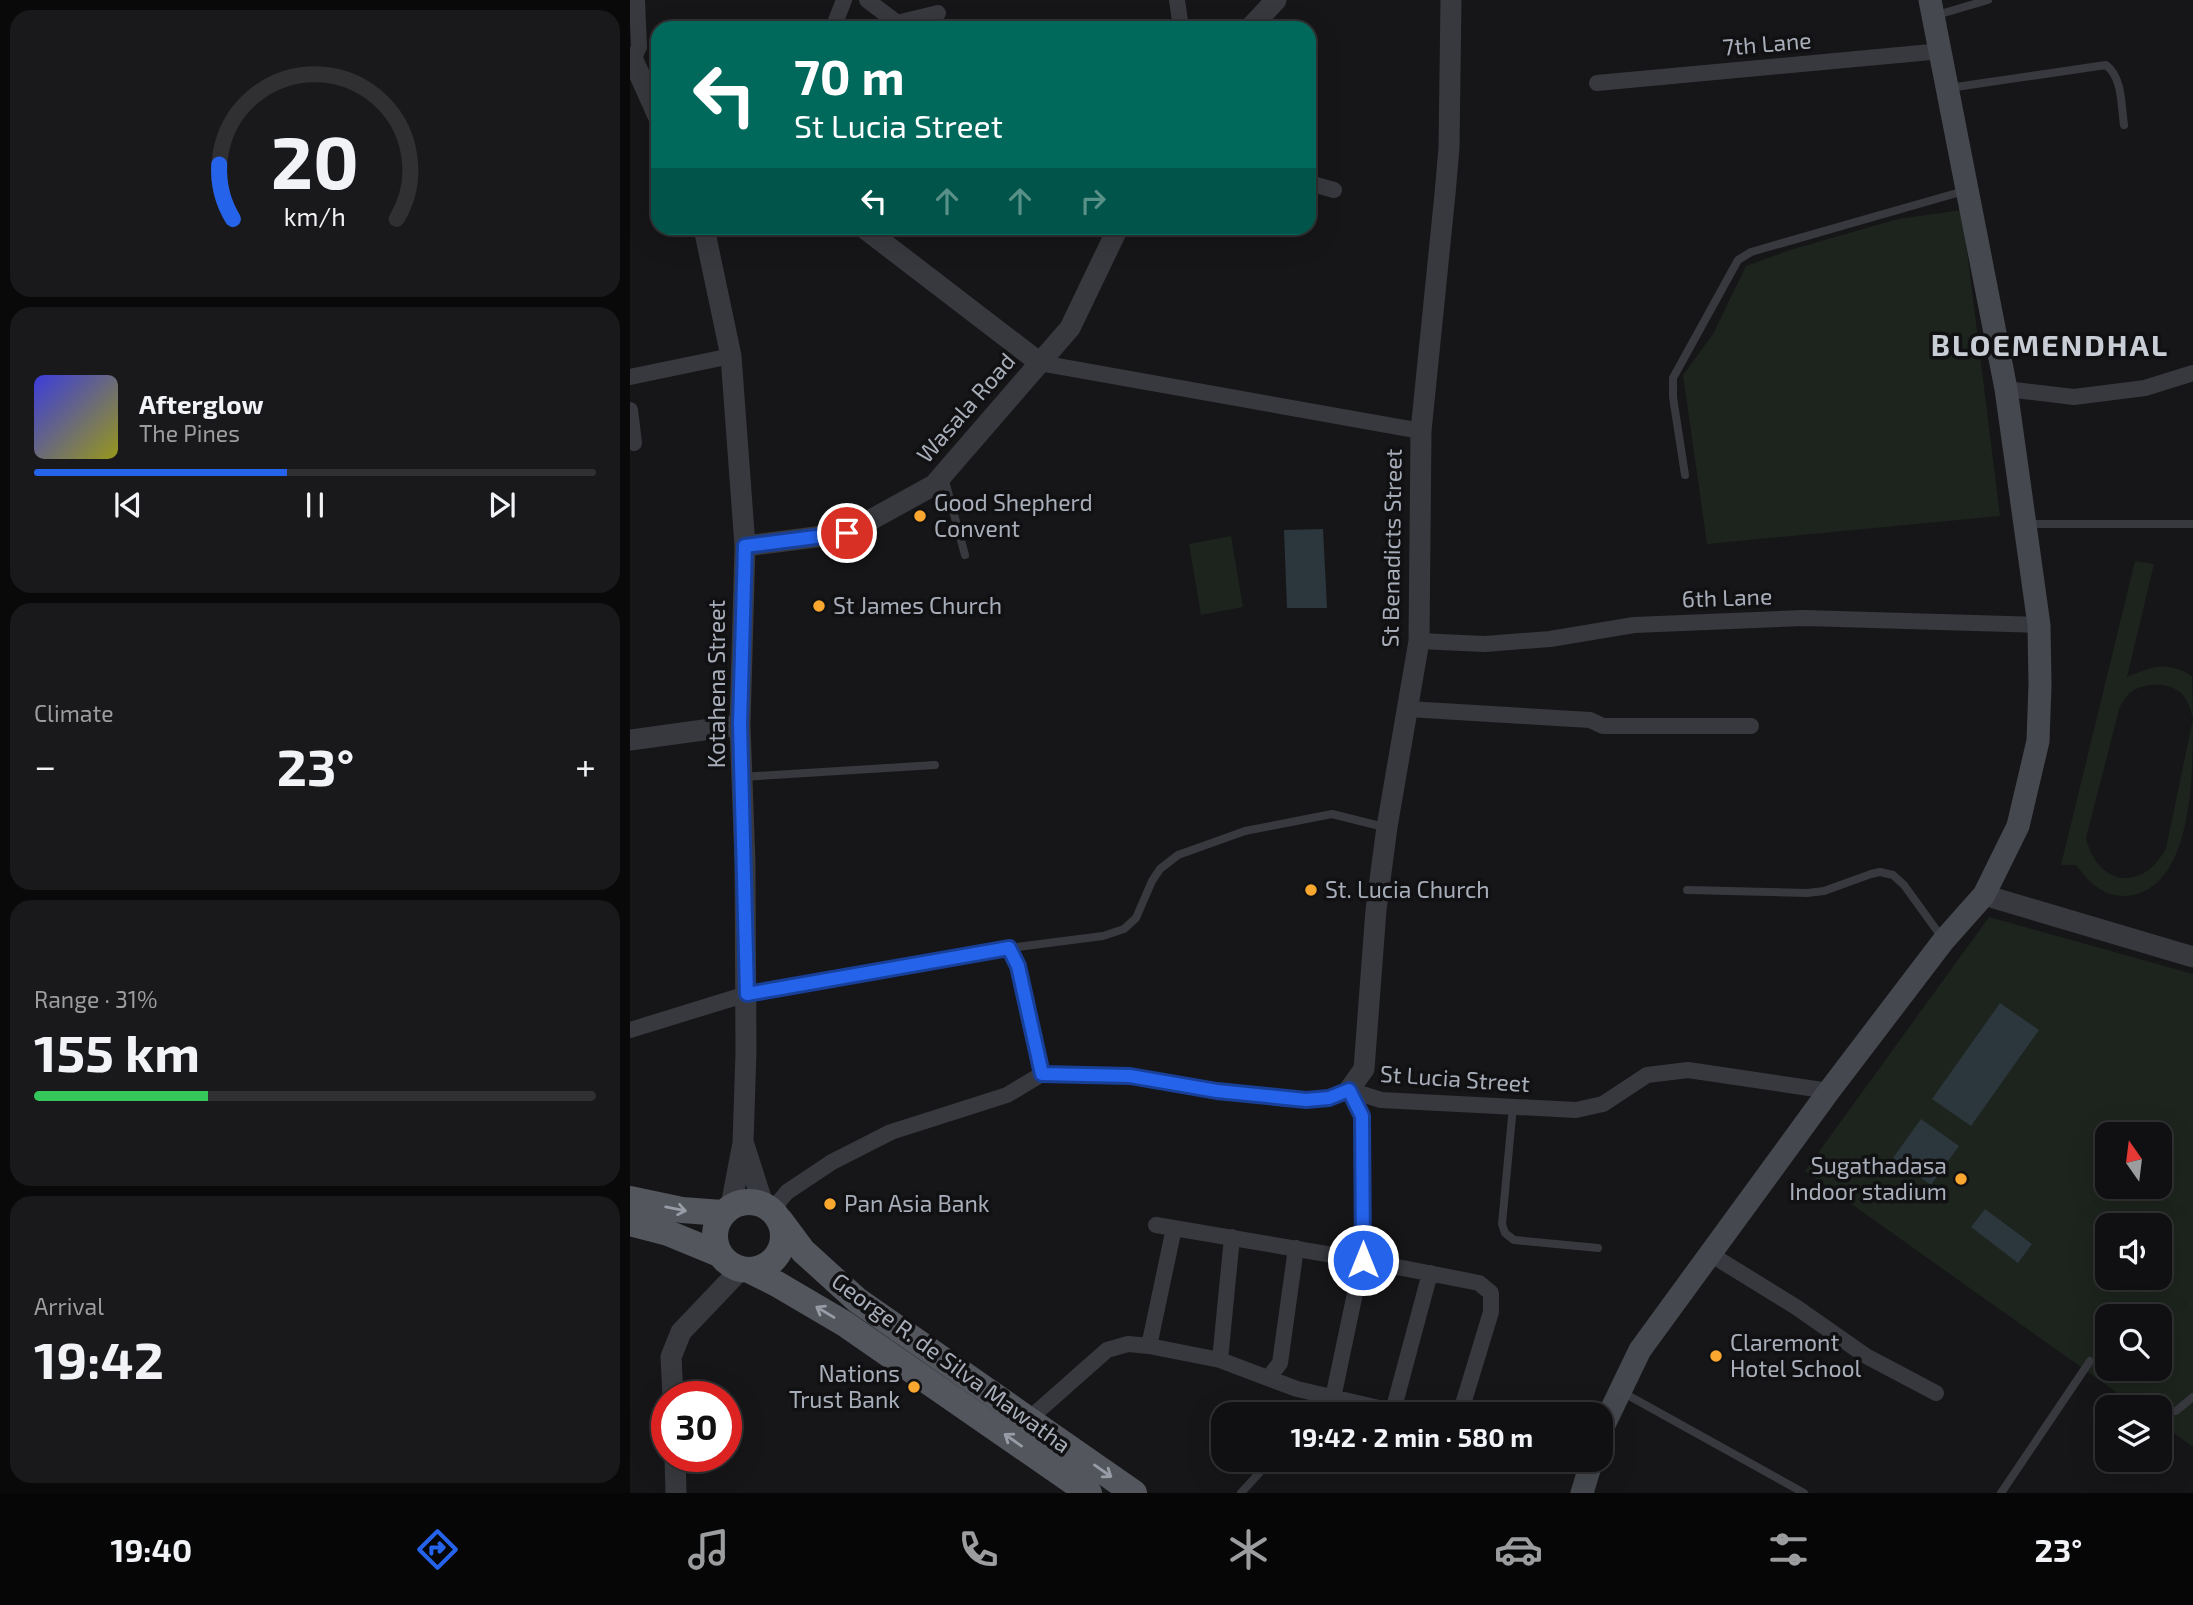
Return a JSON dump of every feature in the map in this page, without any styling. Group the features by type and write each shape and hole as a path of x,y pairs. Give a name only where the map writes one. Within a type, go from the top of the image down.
{"main road":[{"path":"1613,1405 1640,1350 1829,1091 1944,940 1983,895 2018,826 2038,741 2039,625 2006,389 1932,8"},
{"path":"630,1199 682,1210 727,1209 752,1201 772,1211 783,1231 783,1243 771,1262 760,1268 745,1270 733,1266 719,1254 668,1233 630,1223"},
{"path":"719,1254 714,1233 716,1223 727,1209"},
{"name":"George R. de Silva Mawatha","path":"772,1211 803,1251 857,1300 1134,1493"},
{"name":"George R. de Silva Mawatha","path":"745,1270 777,1284 845,1324 1089,1493"},
{"path":"1582,1493 1588,1472"}],"street":[{"path":"632,60 639,47 638,0"},
{"path":"836,21 844,0"},
{"path":"867,0 894,21"},
{"path":"1177,0 1180,21"},
{"path":"1256,21 1276,0"},
{"name":"St Benadicts Street","path":"1349,1090 1364,1069 1376,910 1387,827 1419,641 1420,431 1447,172 1451,0"},
{"path":"915,21 938,13"},
{"name":"7th Lane","path":"1597,83 1942,51"},
{"path":"632,60 651,72"},
{"path":"632,60 651,101"},
{"path":"1316,185 1334,190"},
{"name":"Kotahena Street","path":"705,235 731,356 745,546 740,724 747,994 743,1143 727,1209"},
{"path":"873,235 1041,363 1420,431"},
{"name":"Wasala Road","path":"745,546 847,533 934,485 1070,328 1115,235"},
{"path":"630,377 731,356"},
{"path":"2006,389 2074,397 2146,388 2193,373"},
{"path":"630,410 634,443"},
{"name":"6th Lane","path":"1419,641 1485,644 1550,639 1634,625 1804,618 2039,625"},
{"path":"1408,709 1590,720 1603,726 1751,726"},
{"path":"630,740 740,724"},
{"path":"1983,895 2193,957"},
{"path":"630,1030 747,994 1009,948 1018,966 1042,1074 1007,1095 879,1138 832,1162 787,1192 772,1211"},
{"name":"St Lucia Street","path":"1042,1074 1130,1076 1217,1091 1306,1100 1329,1098 1349,1090 1381,1100 1576,1110 1604,1104 1647,1076 1688,1070 1829,1091"},
{"path":"1333,1398 1363,1260 1362,1116 1349,1090"},
{"name":"Kotahena Street","path":"743,1143 772,1211"},
{"path":"1156,1225 1363,1260 1479,1283 1491,1293 1490,1312 1464,1402"},
{"path":"1150,1346 1174,1228"},
{"path":"1220,1360 1231,1237"},
{"path":"1269,1377 1280,1363 1296,1248"},
{"path":"1710,1254 1796,1307 1866,1356 1936,1393"},
{"path":"672,1381 671,1357 681,1332 745,1270"},
{"path":"1401,1402 1430,1273"},
{"path":"1029,1419 1107,1350 1128,1344 1220,1360 1297,1389 1351,1402"},
{"path":"675,1472 676,1493"}],"lane":[{"path":"1932,8 1988,0"},
{"path":"1949,88 2106,65 2117,78 2124,125"},
{"path":"1685,475 1673,397 1674,378 1677,368 1698,337 1738,260 1751,252 1968,190"},
{"path":"943,474 965,555"},
{"path":"2025,524 2193,524"},
{"path":"742,777 935,765"},
{"path":"1009,948 1103,936 1124,929 1136,918 1152,881 1160,870 1178,855 1245,831 1332,814 1387,827"},
{"path":"1688,890 1807,893 1824,891 1880,872 1893,875 1904,885 1944,940"},
{"path":"1514,1106 1502,1224 1505,1233 1514,1240 1598,1248"},
{"path":"2001,1493 2090,1361"},
{"path":"1620,1390 1804,1493"},
{"path":"2176,1411 2193,1397"},
{"path":"1241,1493 1260,1472"}],"shaded area":[{"path":"1962,210 2000,516 1707,544 1683,375 1713,334 1746,266 1790,250 1898,219"},
{"path":"1323,529 1327,608 1287,608 1284,530"},
{"path":"1231,536 1243,607 1201,615 1189,544"},
{"path":"2135,561 2154,564 2127,677 2160,667 2174,668 2192,676 2193,718 2183,696 2172,687 2166,686 2140,687 2129,694 2120,706 2086,838 2100,866 2122,878 2134,877 2145,872 2166,848 2193,719 2192,768 2186,823 2168,870 2153,886 2124,896 2100,889 2076,865 2061,865"},
{"name":"Sugathadasa Indoor stadium","path":"1989,917 2193,974 2193,1447 2172,1432 2172,1395 2120,1395 2100,1381 2172,1381 2172,1304 2095,1304 2095,1377 1805,1171"},
{"path":"2000,1003 2039,1030 1971,1126 1932,1099"},
{"path":"1921,1119 1959,1146 1931,1185 1893,1158"},
{"path":"1985,1209 2032,1244 2018,1263 1971,1227"}],"place":[{"name":"Good Shepherd Convent","path":"920,516"},
{"name":"St James Church","path":"819,606"},
{"name":"St. Lucia Church","path":"1311,890"},
{"name":"Sugathadasa Indoor stadium","path":"1961,1179"},
{"name":"Pan Asia Bank","path":"830,1204"},
{"name":"Claremont Hotel School","path":"1716,1356"},
{"name":"Nations Trust Bank","path":"914,1387"}],"district":[{"name":"BLOEMENDHAL","path":"2050,346"}],"route":[{"path":"847,533 745,546 740,724 747,994 1009,948 1018,966 1042,1074 1130,1076 1217,1091 1306,1100 1329,1098 1349,1090 1362,1116 1363,1260"}]}
